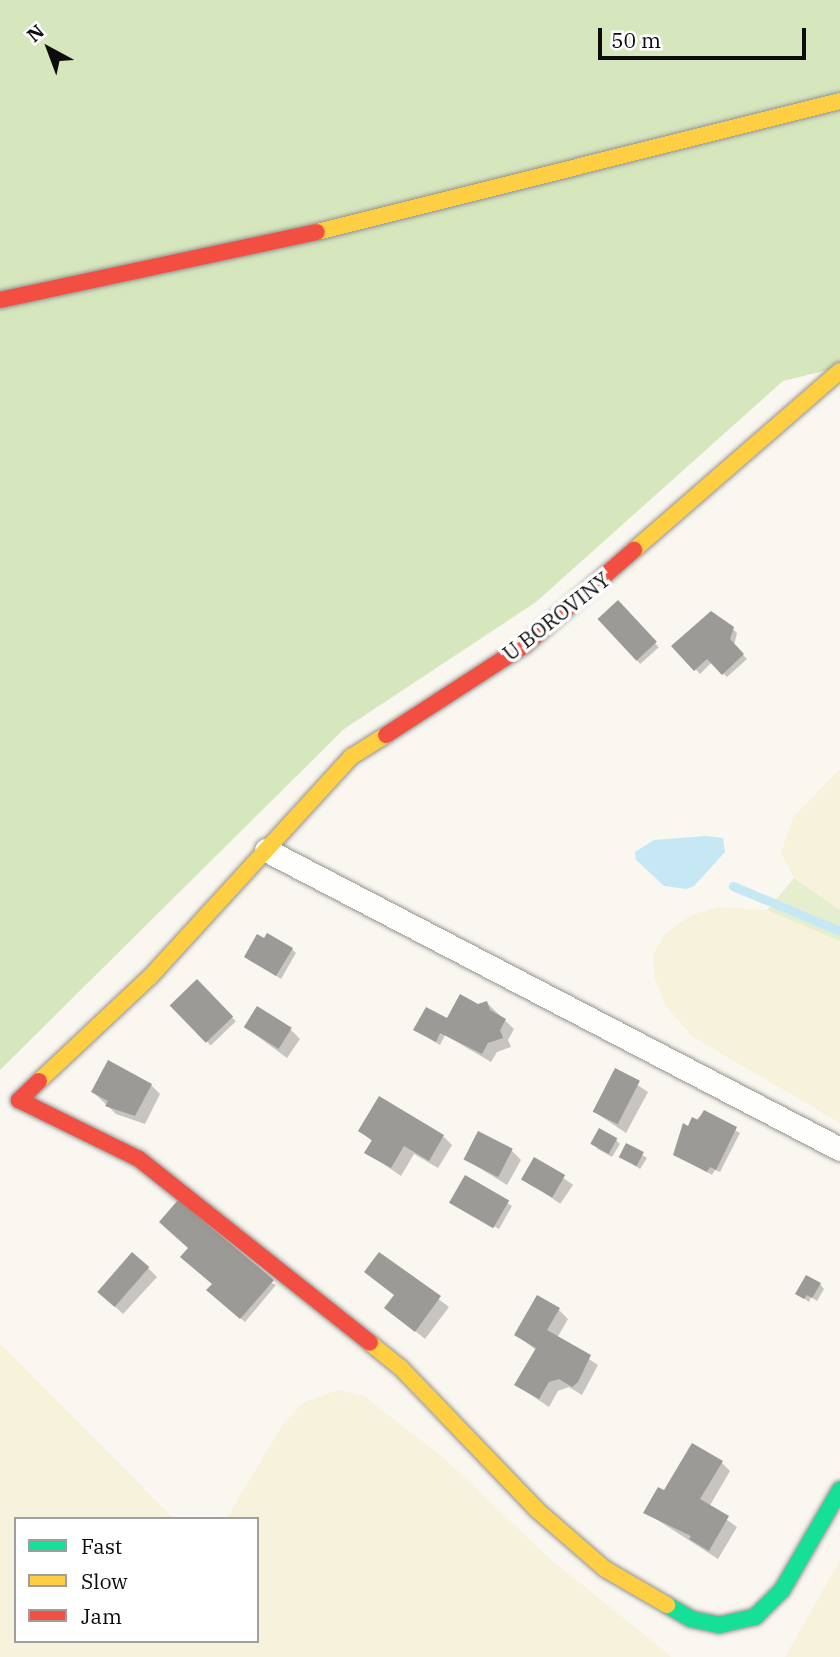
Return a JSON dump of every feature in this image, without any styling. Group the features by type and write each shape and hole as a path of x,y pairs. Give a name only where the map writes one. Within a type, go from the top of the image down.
{"street":[{"path":"0,300 298,237 840,102"},
{"name":"U BOROVINY","path":"840,371 525,645 351,757 174,950 19,1100 139,1159 167,1179 400,1367 537,1510 605,1569 691,1619 719,1625 755,1617 782,1590 840,1490"},
{"path":"266,850 840,1149"}],"shaded area":[{"path":"840,769 840,910 794,878 781,853 793,817"},
{"path":"718,907 767,910 840,941 840,1123 693,1037 664,1004 655,979 653,954 665,934 691,915"},
{"path":"0,1343 172,1517 14,1517 14,1643 259,1643 259,1517 227,1517 283,1424 304,1402 338,1390 364,1396 445,1459 548,1557 672,1657 0,1657"},
{"path":"840,1560 840,1657 785,1657"}],"green space":[{"path":"0,0 840,0 840,367 783,381 536,602 344,729 0,1070"},
{"path":"794,878 840,910 840,941 767,910"}],"water":[{"path":"706,836 723,838 725,852 694,886 686,889 664,886 636,860 635,852 654,840"}],"building":[{"path":"618,600 657,642 636,661 598,619"},
{"path":"711,611 734,627 730,639 744,654 722,675 707,659 694,671 671,646"},
{"path":"267,933 293,948 276,976 244,957 257,934 264,938"},
{"path":"197,979 233,1016 206,1043 170,1005"},
{"path":"460,994 478,1004 487,1001 490,1010 506,1019 500,1030 503,1038 488,1043 482,1054 440,1033 436,1042 413,1030 426,1007 447,1018"},
{"path":"257,1006 292,1028 279,1049 244,1027"},
{"path":"108,1060 152,1084 135,1116 105,1106 108,1101 91,1092"},
{"path":"615,1068 640,1081 618,1124 593,1112"},
{"path":"379,1096 444,1135 429,1161 404,1146 391,1168 364,1153 372,1140 358,1131"},
{"path":"704,1110 737,1127 716,1170 710,1167 707,1172 673,1155 683,1123 688,1126 692,1117 698,1120"},
{"path":"599,1128 617,1138 609,1154 590,1144"},
{"path":"478,1131 513,1149 498,1177 463,1160"},
{"path":"626,1143 644,1152 637,1166 619,1157"},
{"path":"534,1157 565,1175 552,1198 521,1180"},
{"path":"465,1175 509,1200 493,1228 449,1203"},
{"path":"178,1200 274,1280 240,1319 206,1290 212,1284 180,1257 188,1248 159,1222"},
{"path":"132,1252 149,1267 115,1307 97,1292"},
{"path":"379,1252 441,1296 415,1332 384,1308 394,1295 364,1272"},
{"path":"806,1275 821,1283 812,1298 807,1295 804,1299 795,1294"},
{"path":"537,1295 560,1308 547,1330 591,1355 578,1382 572,1387 559,1379 549,1382 539,1399 514,1385 536,1348 514,1335"},
{"path":"692,1443 723,1461 700,1499 729,1516 709,1551 689,1539 691,1536 643,1513 658,1487 664,1490"}],"waterway":[{"path":"733,886 840,931"}],"traffic: fast":[{"path":"667,1605 691,1619 719,1625 755,1617 782,1590 840,1490"}],"traffic: slow":[{"path":"317,232 840,101"},
{"path":"634,550 840,371"},
{"path":"39,1081 151,976 351,757 386,735"},
{"path":"370,1343 400,1367 537,1510 605,1569 667,1605"}],"traffic: jam":[{"path":"0,300 317,232"},
{"path":"386,735 525,645 634,550"},
{"path":"39,1081 19,1100 139,1159 370,1343"}]}
